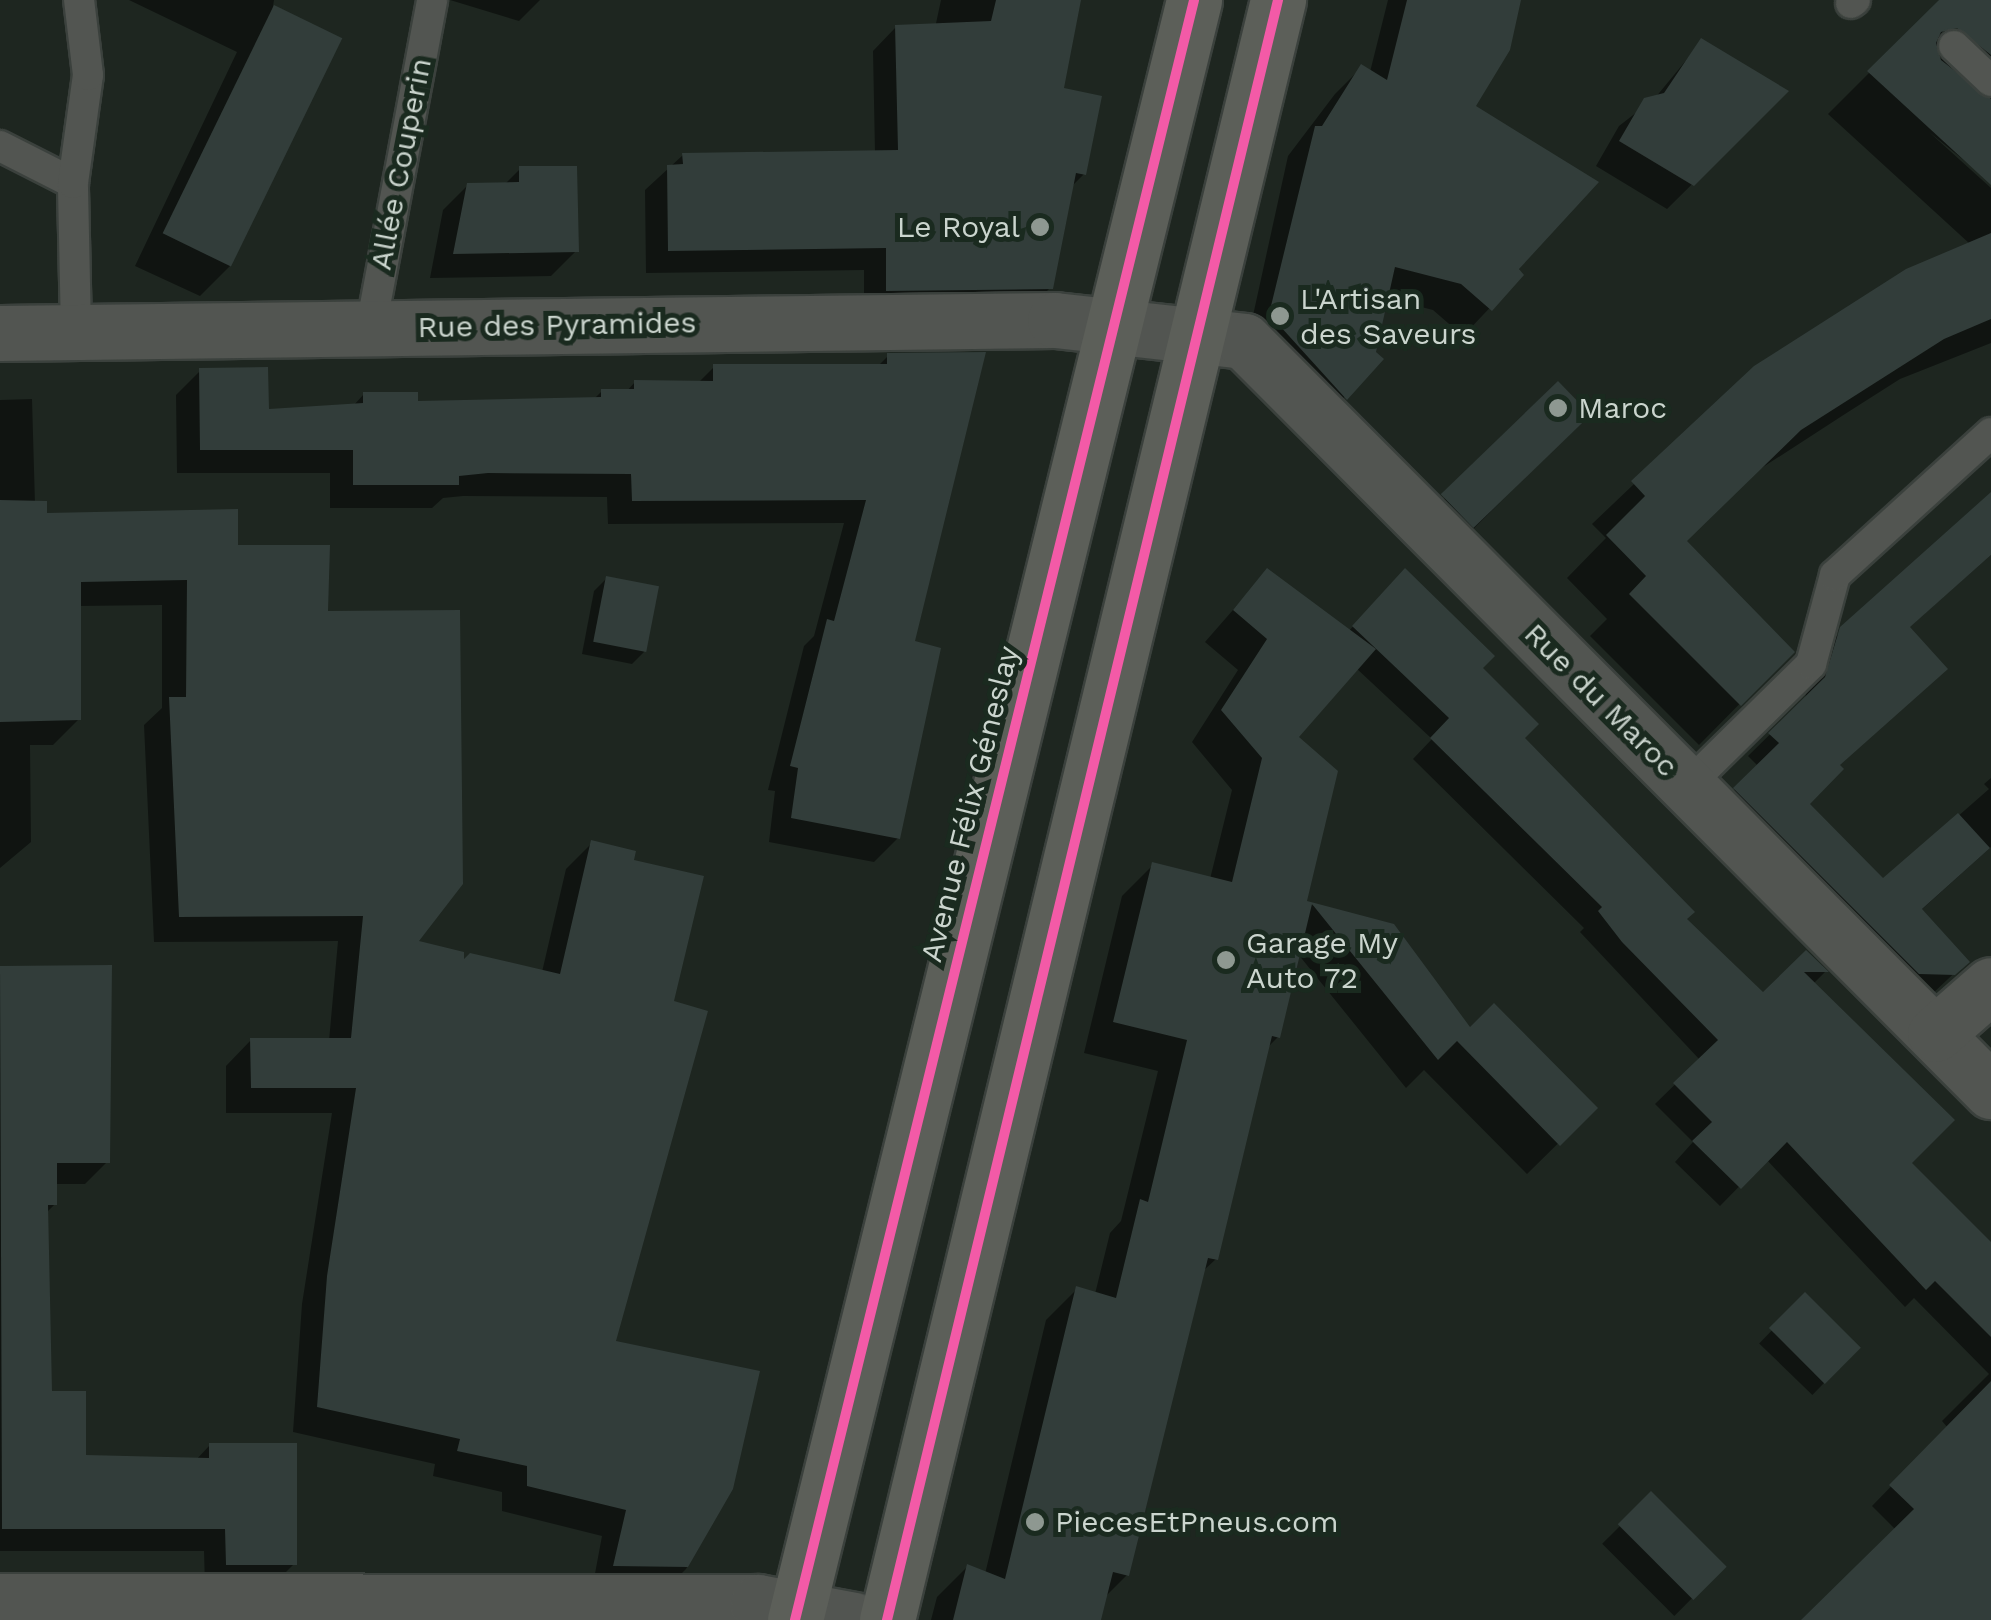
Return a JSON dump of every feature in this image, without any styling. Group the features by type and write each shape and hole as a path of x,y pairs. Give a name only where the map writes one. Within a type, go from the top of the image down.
{"main road":[{"name":"Avenue Félix Géneslay","path":"796,1613 1194,0"},
{"path":"887,1620 1278,0"}],"street":[{"name":"Rue des Pyramides","path":"0,333 1067,320 1112,329 1198,332"},
{"name":"Rue du Maroc","path":"1198,332 1244,341 1991,1091"},
{"path":"1935,1034 1991,985"},
{"path":"0,1601 796,1613 854,1620"}],"lane":[{"path":"76,331 73,183 88,75 79,0"},
{"name":"Allée Couperin","path":"371,327 432,0"},
{"path":"1954,46 1991,80"},
{"path":"0,146 73,183"},
{"path":"1686,786 1811,664 1835,574 1991,433"}],"building":[{"path":"996,0 1081,0 1064,88 1102,96 1086,175 1076,173 1053,289 886,291 886,248 668,251 667,165 683,164 682,153 898,150 895,25 991,21"},
{"path":"1407,0 1521,0 1510,50 1476,106 1599,182 1519,269 1524,275 1492,311 1461,284 1395,267 1376,352 1384,359 1347,400 1269,314 1315,126 1322,126 1361,64 1387,80"},
{"path":"1939,0 1991,0 1991,55 1957,28 1941,32 1936,43 1941,60 1991,99 1991,185 1867,71"},
{"path":"274,5 342,38 231,267 163,233"},
{"path":"1701,38 1789,91 1694,186 1619,141 1644,98 1664,93"},
{"path":"519,166 577,166 579,252 453,254 467,183 519,182"},
{"path":"1991,233 1991,319 1944,339 1801,430 1687,541 1795,652 1741,706 1629,594 1646,576 1606,535 1645,496 1631,481 1754,366 1906,269"},
{"path":"986,352 915,641 941,648 900,839 791,818 798,768 790,766 827,619 834,621 866,500 632,501 631,474 488,473 459,476 459,485 353,485 353,450 200,450 199,368 268,367 269,409 363,403 363,392 418,392 418,401 601,397 601,389 634,389 634,380 713,381 713,364 887,364 887,353"},
{"path":"1558,381 1591,415 1473,528 1441,494"},
{"path":"1991,492 1991,555 1910,627 1948,669 1840,765 1844,769 1810,804 1883,878 1958,813 1990,848 1922,909 1970,962 1955,975 1919,974 1733,788 1779,743 1768,733 1825,677 1840,627"},
{"path":"0,500 47,501 47,513 238,509 238,545 330,545 328,611 460,610 463,884 419,941 464,952 464,959 470,953 560,974 591,840 636,851 634,860 704,876 674,1001 708,1011 616,1341 760,1371 733,1489 688,1567 613,1566 626,1510 527,1486 527,1466 457,1451 460,1439 317,1407 327,1276 356,1088 251,1088 250,1038 351,1038 363,916 179,917 169,697 186,697 187,580 81,582 81,720 0,722"},
{"path":"1267,568 1376,649 1299,737 1338,771 1307,901 1394,924 1470,1027 1494,1003 1598,1108 1560,1146 1457,1041 1438,1060 1312,904 1280,1038 1272,1036 1218,1260 1208,1258 1129,1576 1113,1572 1101,1620 953,1620 967,1564 1005,1579 1076,1286 1116,1298 1140,1199 1148,1202 1187,1040 1113,1022 1152,862 1232,882 1262,758 1221,710 1267,639 1233,610"},
{"path":"1405,568 1495,656 1483,668 1539,724 1525,738 1695,912 1687,919 1763,992 1806,950 1829,972 1804,972 1955,1120 1912,1163 1991,1242 1991,1337 1935,1281 1926,1290 1787,1142 1741,1189 1692,1141 1712,1122 1673,1083 1718,1040 1622,942 1598,911 1602,907 1430,738 1449,718 1352,626"},
{"path":"606,576 659,586 646,652 593,642"},
{"path":"112,965 110,1163 57,1163 57,1205 48,1205 52,1391 86,1391 86,1455 209,1458 209,1443 297,1443 297,1565 226,1565 225,1529 2,1529 0,966"},
{"path":"1805,1292 1861,1348 1825,1384 1769,1328"},
{"path":"1991,1381 1991,1620 1801,1620 1914,1509 1889,1485"},
{"path":"1651,1491 1727,1567 1693,1600 1618,1524"}],"cycle path":[{"path":"795,1620 1194,0"},
{"path":"887,1620 1278,0"}],"place":[{"name":"Le Royal","path":"1040,227"},
{"name":"L'Artisan des Saveurs","path":"1280,316"},
{"name":"Maroc","path":"1558,408"},
{"name":"Garage My Auto 72","path":"1226,960"},
{"name":"PiecesEtPneus.com","path":"1035,1522"}]}
